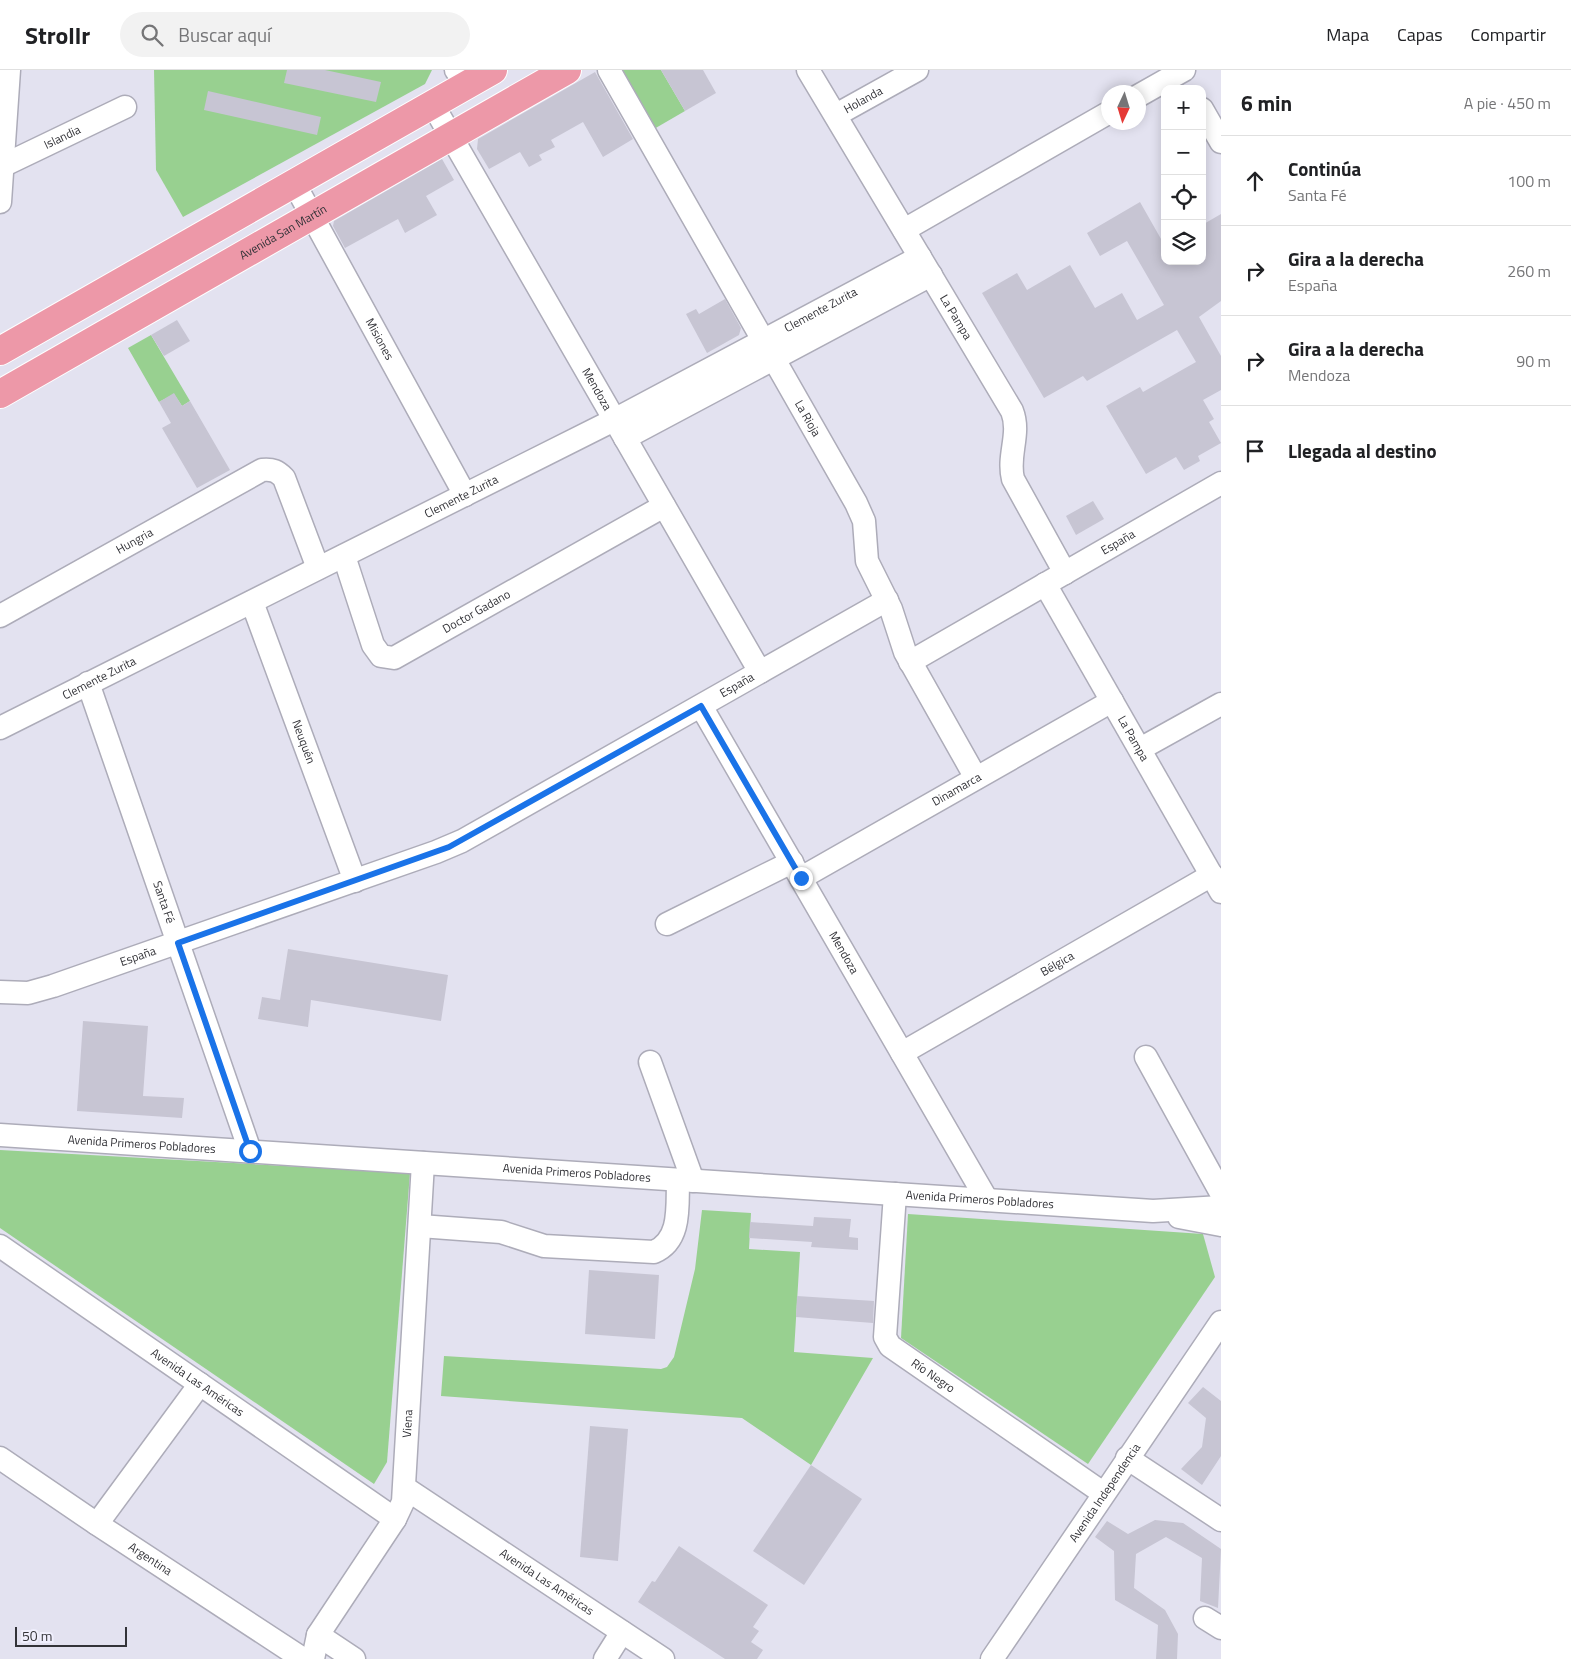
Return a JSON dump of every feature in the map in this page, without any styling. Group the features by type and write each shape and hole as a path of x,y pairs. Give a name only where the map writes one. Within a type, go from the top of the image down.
{"main road":[{"path":"0,351 433,105 462,78 493,70"},
{"name":"Avenida San Martín","path":"0,394 567,70"}],"street":[{"path":"0,202 9,70"},
{"name":"La Rioja","path":"609,70 861,512 866,561 895,617 900,642 976,778"},
{"name":"La Pampa","path":"808,70 1012,411 1016,427 1011,463 1013,479 1065,573"},
{"name":"Holanda","path":"836,116 917,70"},
{"path":"1146,92 1184,75"},
{"name":"Mendoza","path":"433,105 760,672"},
{"name":"Islandia","path":"1,166 125,107"},
{"path":"1206,116 1221,142"},
{"path":"904,230 1101,117"},
{"name":"Misiones","path":"294,183 465,495"},
{"name":"Clemente Zurita","path":"0,728 465,495 620,429 925,266"},
{"name":"Hungria","path":"0,616 255,473 271,469 278,472 284,478 318,568"},
{"name":"España","path":"910,662 1221,482"},
{"name":"Doctor Gadano","path":"344,556 373,645 381,656 394,658 664,506"},
{"name":"La Pampa","path":"1045,584 1216,884"},
{"name":"España","path":"0,992 28,993 40,990 355,881 462,841 887,600"},
{"name":"Neuquén","path":"252,602 355,881"},
{"name":"Santa Fé","path":"88,684 250,1151"},
{"name":"Dinamarca","path":"667,924 796,870 976,778 1112,701"},
{"path":"1140,750 1221,704"},
{"name":"Mendoza","path":"701,706 987,1200"},
{"name":"Bélgica","path":"902,1052 1216,884"},
{"path":"1146,1056 1221,1193"},
{"path":"420,1226 501,1232 544,1246 654,1252 667,1244 675,1226 686,1180 650,1062"},
{"name":"Avenida Primeros Pobladores","path":"0,1135 1153,1211 1221,1207"},
{"name":"Viena","path":"313,1659 318,1635 395,1519 403,1502 423,1163"},
{"name":"Río Negro","path":"894,1194 885,1337 890,1346 1103,1493"},
{"name":"Avenida Primeros Pobladores","path":"1153,1211 1221,1225"},
{"name":"Avenida Las Américas","path":"0,1246 395,1519"},
{"name":"Avenida Independencia","path":"992,1659 1220,1323"},
{"path":"96,1524 200,1384"},
{"name":"Argentina","path":"0,1458 96,1524 303,1659"},
{"path":"1127,1458 1221,1520"},
{"name":"Avenida Las Américas","path":"405,1488 663,1659"},
{"path":"605,1659 622,1632"},
{"path":"318,1635 354,1659"}],"green space":[{"path":"154,70 432,70 425,84 183,217 156,170"},
{"path":"620,70 661,70 685,111 654,129"},
{"path":"151,335 190,401 182,406 174,394 159,402 128,348"},
{"path":"0,1150 410,1173 387,1462 374,1484 0,1228"},
{"path":"702,1210 751,1213 749,1249 800,1252 794,1352 873,1358 811,1465 742,1418 441,1396 444,1356 661,1369 667,1367 674,1357 695,1269"},
{"path":"908,1214 1203,1234 1215,1277 1088,1464 901,1338"}],"building":[{"path":"287,70 325,70 381,82 376,102 284,83"},
{"path":"661,70 703,70 716,93 685,111"},
{"path":"595,72 633,139 603,157 583,122 551,140 555,147 539,155 542,160 529,167 520,152 489,169 477,149 478,139"},
{"path":"208,91 321,117 317,135 204,110"},
{"path":"442,159 454,180 426,196 437,215 405,233 398,219 345,248 333,226 334,221"},
{"path":"1140,202 1161,239 1161,265 1206,265 1206,223 1221,214 1221,301 1199,317 1221,356 1221,390 1203,400 1214,419 1209,422 1221,443 1198,456 1200,461 1184,470 1176,457 1146,474 1106,406 1140,387 1143,392 1196,362 1177,330 1087,381 1083,376 1044,398 982,293 1017,273 1027,290 1070,265 1095,308 1122,293 1137,320 1164,305 1127,241 1100,256 1087,233"},
{"path":"725,299 741,328 739,335 707,353 686,314 696,309 699,314"},
{"path":"177,320 190,341 164,356 151,335"},
{"path":"174,393 182,406 190,401 230,470 197,488 162,428 171,423 159,402"},
{"path":"1093,501 1104,519 1076,535 1066,516"},
{"path":"288,949 448,975 441,1021 311,1000 308,1027 258,1019 262,997 280,1000"},
{"path":"83,1021 148,1026 143,1096 184,1098 182,1118 77,1111"},
{"path":"814,1217 851,1219 849,1237 858,1238 858,1250 811,1247 812,1242 749,1238 750,1222 813,1226"},
{"path":"589,1270 659,1275 655,1339 585,1334"},
{"path":"797,1296 874,1301 873,1323 796,1317"},
{"path":"1203,1387 1221,1401 1221,1456 1202,1485 1181,1469 1202,1447 1206,1418 1188,1403"},
{"path":"590,1426 628,1429 618,1561 580,1557"},
{"path":"811,1465 862,1499 804,1585 753,1551"},
{"path":"1155,1520 1183,1523 1221,1549 1218,1608 1200,1601 1202,1558 1166,1537 1136,1554 1134,1588 1165,1610 1178,1634 1177,1659 1156,1659 1158,1625 1115,1600 1114,1551 1095,1537 1107,1521 1128,1534"},
{"path":"679,1546 768,1605 753,1627 759,1631 751,1642 763,1650 757,1659 725,1659 638,1602 652,1581 655,1582"}],"route":[{"path":"250,1151 178,943 449,847 701,706 801,878"}]}
